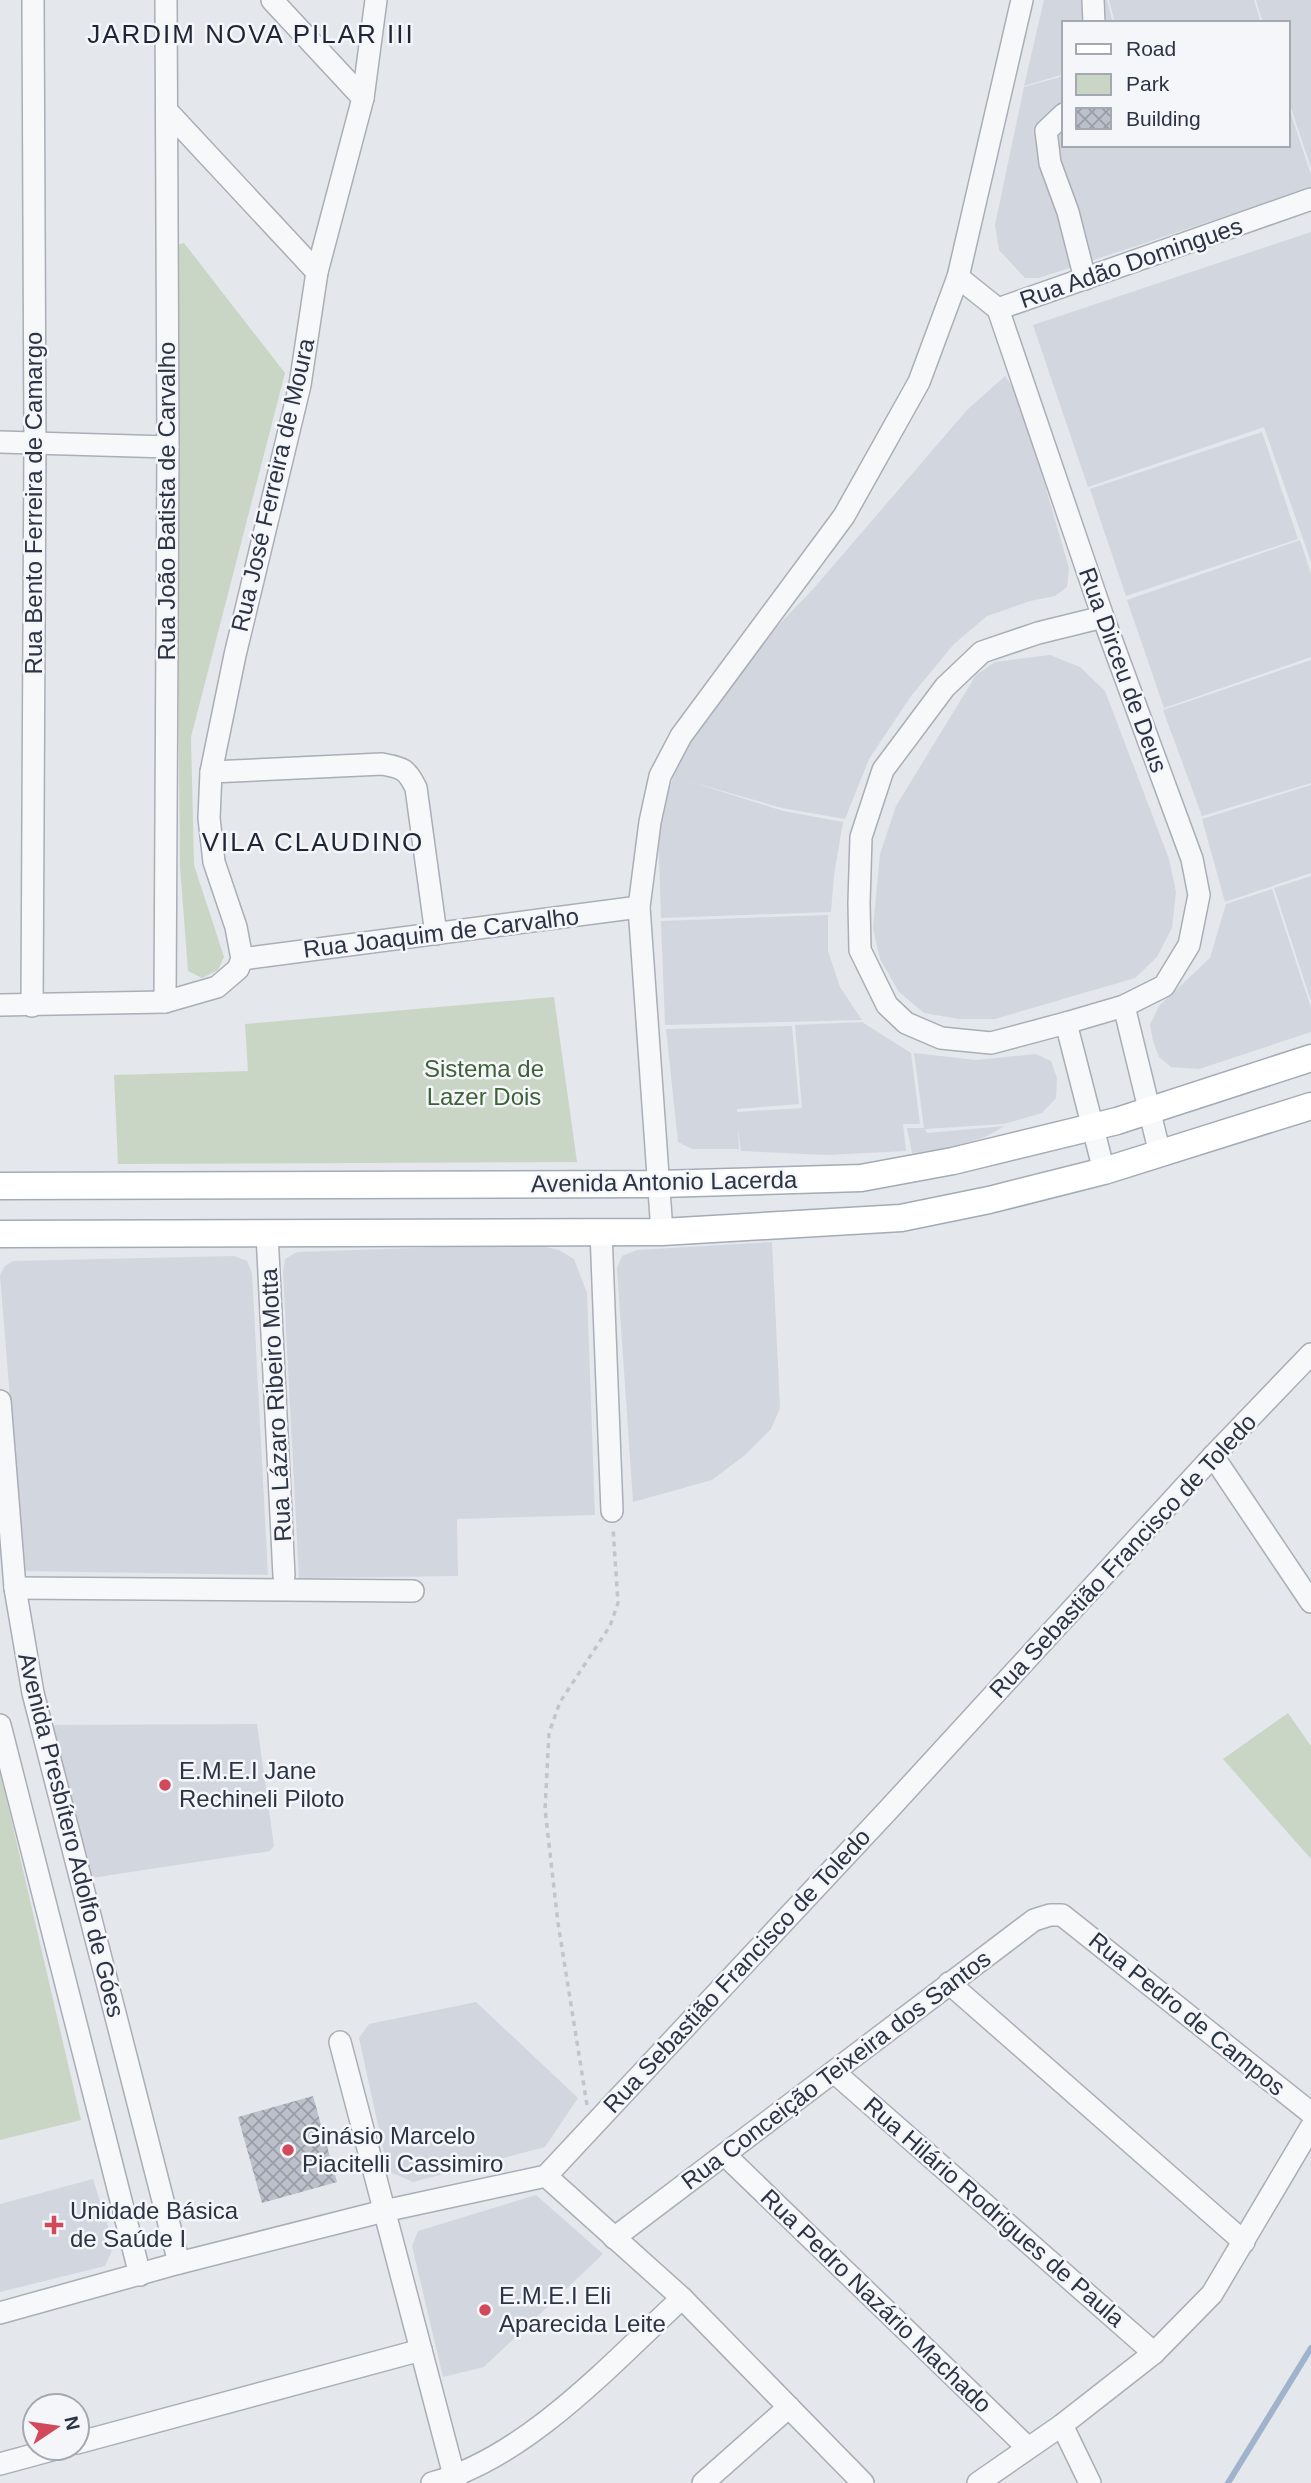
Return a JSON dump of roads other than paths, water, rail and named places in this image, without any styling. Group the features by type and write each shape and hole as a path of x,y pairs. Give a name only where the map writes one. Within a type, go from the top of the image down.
{"main road":[{"name":"Avenida Antonio Lacerda","path":"0,1186 660,1184 862,1178 953,1161 1092,1127 1311,1058"},
{"name":"Avenida Antonio Lacerda","path":"0,1234 662,1231 901,1218 1104,1171 1311,1106"}],"street":[{"name":"Rua Bento Ferreira de Camargo","path":"32,1006 36,444 33,0"},
{"name":"Rua João Batista de Carvalho","path":"165,1002 168,447 166,0"},
{"path":"272,0 363,98"},
{"name":"Rua José Ferreira de Moura","path":"240,964 236,927 214,862 209,818 211,772 235,655 300,385 317,272 363,98 376,0"},
{"path":"662,1231 639,907 650,822 660,776 681,736 844,516 919,382 958,278 1022,0"},
{"path":"1093,0 1094,21"},
{"path":"168,112 317,272"},
{"path":"1062,116 1046,131 1050,163 1068,212 1085,279"},
{"name":"Rua Adão Domingues","path":"958,278 998,309 1311,199"},
{"name":"Rua Dirceu de Deus","path":"998,309 1103,617 1192,859 1199,895 1189,945 1164,986 1124,1006 991,1043 941,1038 906,1023 887,1005 860,950 862,837 883,770 945,687 982,652 1038,633 1103,617"},
{"path":"0,442 168,447"},
{"path":"211,772 382,764 401,768 410,775 416,788 436,934"},
{"name":"Rua Joaquim de Carvalho","path":"240,964 639,907"},
{"path":"0,1005 165,1002 217,987 240,964"},
{"path":"1124,1006 1160,1154"},
{"path":"1066,1023 1104,1171"},
{"path":"601,1232 612,1511"},
{"name":"Rua Lázaro Ribeiro Motta","path":"267,1233 284,1576"},
{"name":"Rua Sebastião Francisco de Toledo","path":"546,2176 891,1808 1213,1456 1311,1354"},
{"name":"Avenida Presbítero Adolfo de Góes","path":"0,1401 15,1588 33,1693 179,2263"},
{"path":"1213,1456 1311,1602"},
{"path":"15,1588 413,1591"},
{"name":"Avenida Presbítero Adolfo de Góes","path":"0,1725 140,2275"},
{"name":"Rua Conceição Teixeira dos Santos","path":"614,2238 1034,1920 1062,1914"},
{"name":"Rua Pedro de Campos","path":"1062,1914 1311,2113"},
{"path":"949,1983 1244,2242"},
{"path":"340,2042 455,2480"},
{"name":"Rua Hilário Rodrigues de Paula","path":"834,2072 1154,2353"},
{"path":"978,2483 1062,2425 1154,2353 1212,2294 1311,2127"},
{"name":"Rua Pedro Nazário Machado","path":"725,2155 1027,2447"},
{"path":"0,2313 179,2263 384,2211 546,2176 681,2298 863,2483"},
{"path":"432,2483 455,2480 528,2436 681,2298"},
{"path":"91,2439 421,2350"},
{"path":"703,2483 789,2407"},
{"path":"1062,2425 1090,2483"},
{"path":"0,2464 21,2458"}],"waterway":[{"path":"1228,2483 1311,2348"}],"place":[{"name":"E.M.E.I Jane Rechineli Piloto","path":"165,1785"},
{"name":"Ginásio Marcelo Piacitelli Cassimiro","path":"288,2150"},
{"name":"Unidade Básica de Saúde I","path":"54,2225"},
{"name":"E.M.E.I Eli Aparecida Leite","path":"485,2310"}],"district":[{"name":"JARDIM NOVA PILAR III","path":"251,34"},
{"name":"VILA CLAUDINO","path":"313,842"}],"park label":[{"name":"Sistema de Lazer Dois","path":"484,1083"}]}
